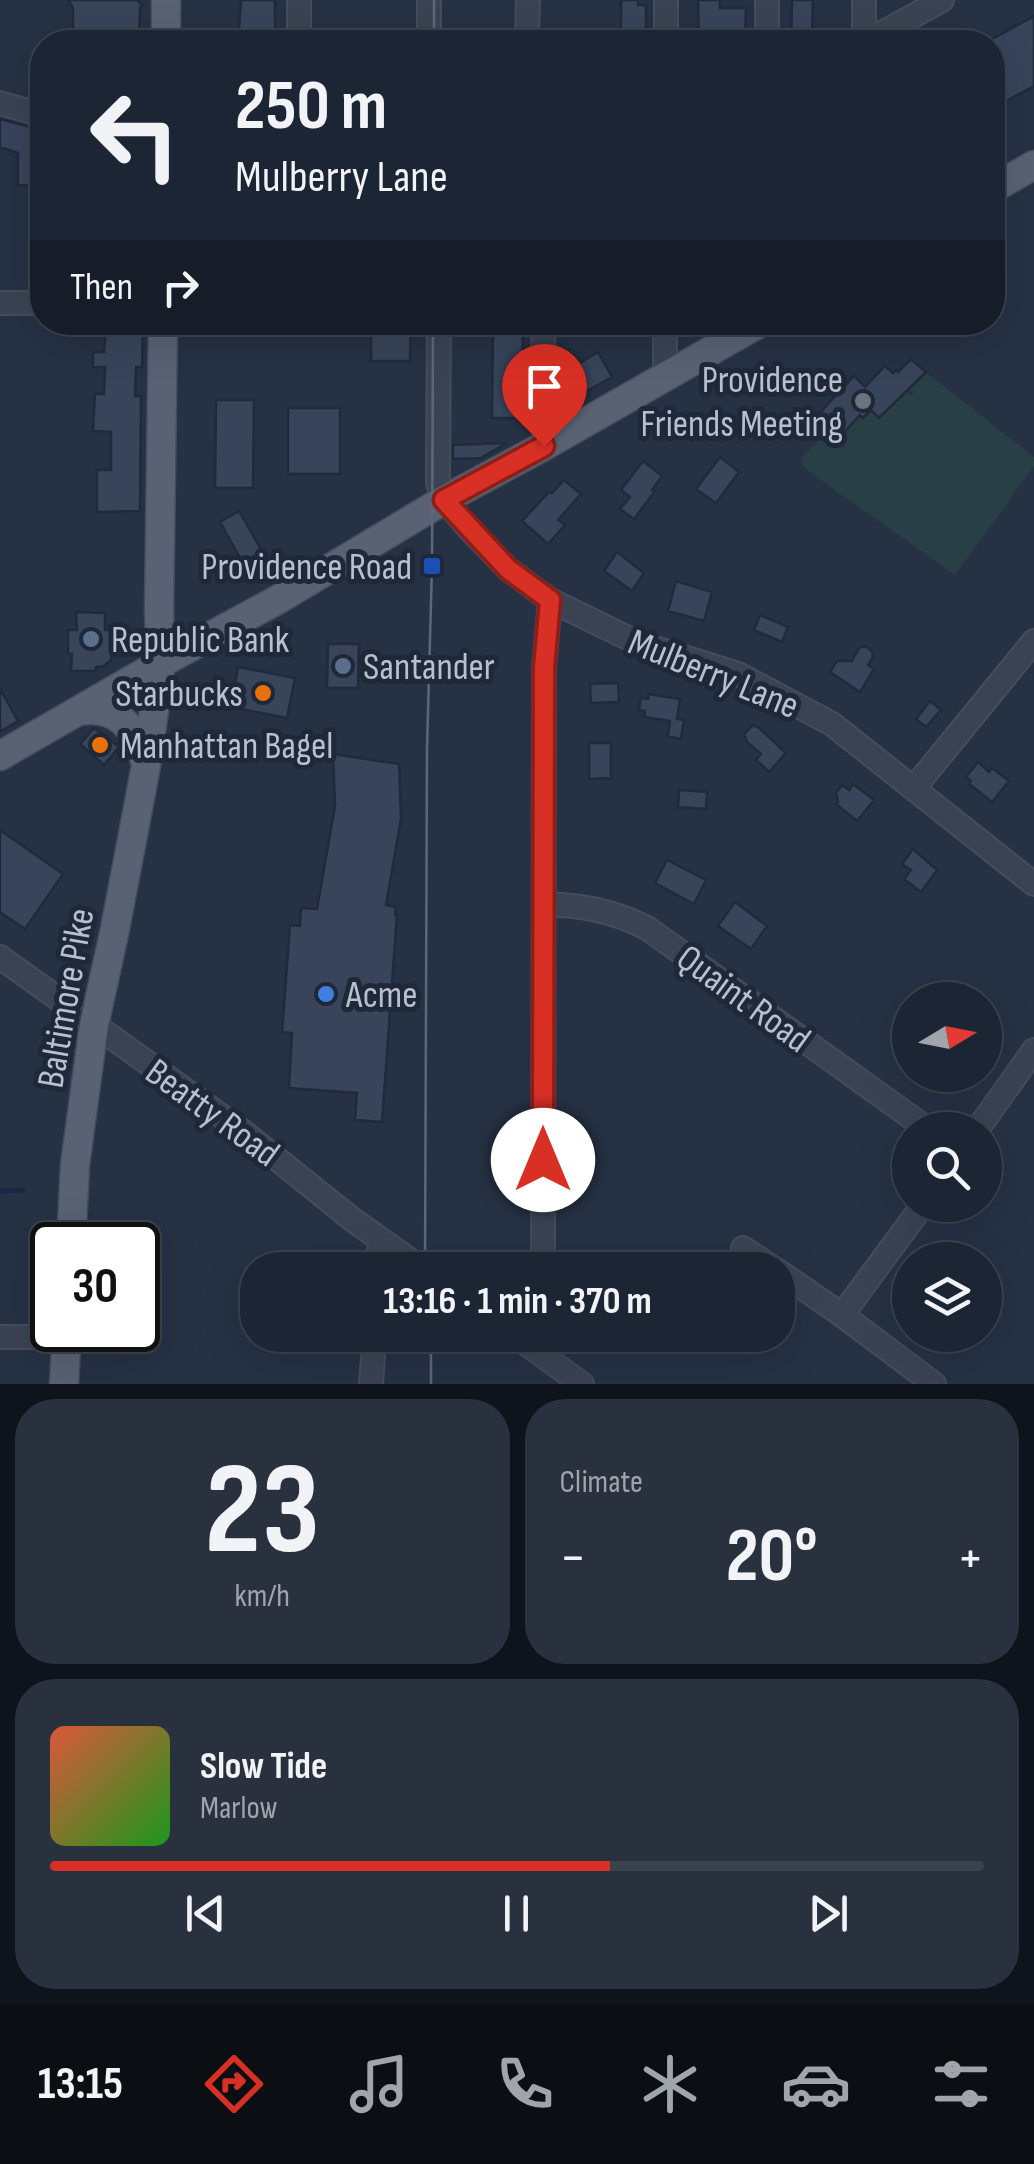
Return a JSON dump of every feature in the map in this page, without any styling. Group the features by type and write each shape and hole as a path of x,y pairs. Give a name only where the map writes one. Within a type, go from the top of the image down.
{"main road":[{"path":"166,0 166,30"},
{"path":"1005,182 1034,166"},
{"name":"Baltimore Pike","path":"72,1222 75,1165 94,1025 146,766 161,663 163,335"},
{"path":"0,756 738,335"},
{"path":"77,711 92,708 119,718 134,732 146,766"},
{"path":"64,1384 65,1352"}],"street":[{"path":"299,0 299,30"},
{"path":"429,0 429,30"},
{"path":"440,0 440,30"},
{"path":"527,30 528,0"},
{"path":"666,0 666,30"},
{"path":"766,30 767,0"},
{"path":"864,0 865,30"},
{"path":"887,30 942,0"},
{"path":"0,102 30,111"},
{"path":"0,303 30,303"},
{"path":"428,335 435,505"},
{"path":"435,505 439,335"},
{"path":"543,335 544,446"},
{"path":"664,378 665,335"},
{"name":"Mulberry Lane","path":"435,505 550,600 636,642 738,674 832,724 1034,884"},
{"path":"543,1252 544,668 550,600"},
{"path":"914,788 1034,641"},
{"name":"Quaint Road","path":"544,904 580,905 624,916 647,928 904,1112"},
{"name":"Beatty Road","path":"0,957 241,1130 399,1252"},
{"path":"990,1112 1034,1050"},
{"path":"842,1315 910,1222"},
{"path":"379,1252 382,1240"},
{"path":"744,1248 750,1252"},
{"path":"795,1283 934,1384"},
{"path":"0,1337 30,1335"},
{"path":"371,1384 373,1352"},
{"path":"543,1352 582,1384"}],"green space":[{"path":"926,372 1034,457 1034,466 955,575 801,463 801,457 835,426 842,434 868,409 879,418 905,390 912,396 909,390"}],"building":[{"path":"68,0 137,0 142,5 139,30 73,30 73,8"},
{"path":"241,0 275,0 275,30 239,30"},
{"path":"621,0 638,0 638,5 646,5 646,30 621,30"},
{"path":"698,0 720,0 720,8 746,8 745,30 699,30"},
{"path":"792,0 813,0 812,30 791,30"},
{"path":"1034,16 1034,86 1005,102 1005,32"},
{"path":"0,119 30,127 30,186 18,185 18,153 0,147"},
{"path":"105,335 143,335 142,367 136,367 135,396 141,396 140,511 97,512 97,470 111,470 111,432 93,431 95,394 104,394 105,367 93,367 93,352 104,352"},
{"path":"371,335 411,335 410,361 371,361"},
{"path":"493,335 523,335 522,418 492,418"},
{"path":"598,352 612,377 571,400 558,378 558,365 574,356 578,364"},
{"name":"Providence Friends Meeting","path":"911,359 926,372 879,418 871,410 863,418 860,415 842,435 819,414 854,376 865,387 885,366 893,373 898,372"},
{"path":"216,400 254,400 253,488 215,488"},
{"path":"288,408 340,408 340,474 288,474"},
{"path":"507,443 481,458 453,459 453,445"},
{"path":"720,457 739,472 716,503 696,489"},
{"path":"643,461 662,476 634,519 620,509 630,497 621,490"},
{"path":"564,480 581,494 558,520 565,525 548,544 522,521"},
{"path":"239,511 269,563 249,574 220,522"},
{"path":"617,552 644,573 632,591 604,571"},
{"path":"676,581 712,592 704,621 668,611"},
{"name":"Republic Bank","path":"76,612 105,613 105,630 114,630 111,660 96,667 96,671 71,671 68,630 77,630"},
{"path":"760,615 788,627 782,642 754,630"},
{"name":"Santander","path":"328,644 359,644 358,688 327,688"},
{"path":"865,646 872,651 868,665 874,669 860,692 830,672 837,661 852,661 859,648"},
{"name":"Starbucks","path":"238,667 295,678 287,718 231,707"},
{"path":"618,683 619,702 591,703 590,684"},
{"path":"0,689 18,721 0,732"},
{"path":"649,694 680,699 677,719 684,720 681,739 668,736 670,721 644,717 645,711 639,710 641,698 648,699"},
{"path":"930,701 941,710 926,727 916,719"},
{"path":"753,725 786,753 769,772 756,760 761,754 744,734"},
{"name":"Manhattan Bagel","path":"94,728 119,747 104,765 80,744"},
{"path":"589,743 611,743 611,778 589,779"},
{"path":"333,754 399,764 401,819 386,905 396,907 397,915 382,1122 355,1120 357,1093 289,1088 292,1033 282,1032 290,925 300,926 301,908 317,909 335,806"},
{"path":"978,762 1009,781 992,802 966,777"},
{"path":"853,784 874,800 857,821 836,804 836,793 842,785 849,790"},
{"path":"679,790 707,792 706,809 678,807"},
{"path":"0,830 63,874 25,929 0,912"},
{"path":"913,849 937,870 921,892 904,879 911,870 902,864"},
{"path":"667,860 706,880 694,904 655,883"},
{"path":"735,902 767,926 751,949 718,926"}],"waterway":[{"path":"0,1191 23,1190"}],"tram line":[{"path":"434,0 434,30"},
{"path":"425,1252 433,335"},
{"path":"431,1352 431,1384"}],"place":[{"name":"Providence Friends Meeting","path":"863,401"},
{"name":"Providence Road","path":"432,566"},
{"name":"Republic Bank","path":"91,639"},
{"name":"Santander","path":"343,666"},
{"name":"Starbucks","path":"263,693"},
{"name":"Manhattan Bagel","path":"100,745"},
{"name":"Acme","path":"326,994"}],"route":[{"path":"543,1160 544,668 550,600 508,569 444,500 544,446"}]}
